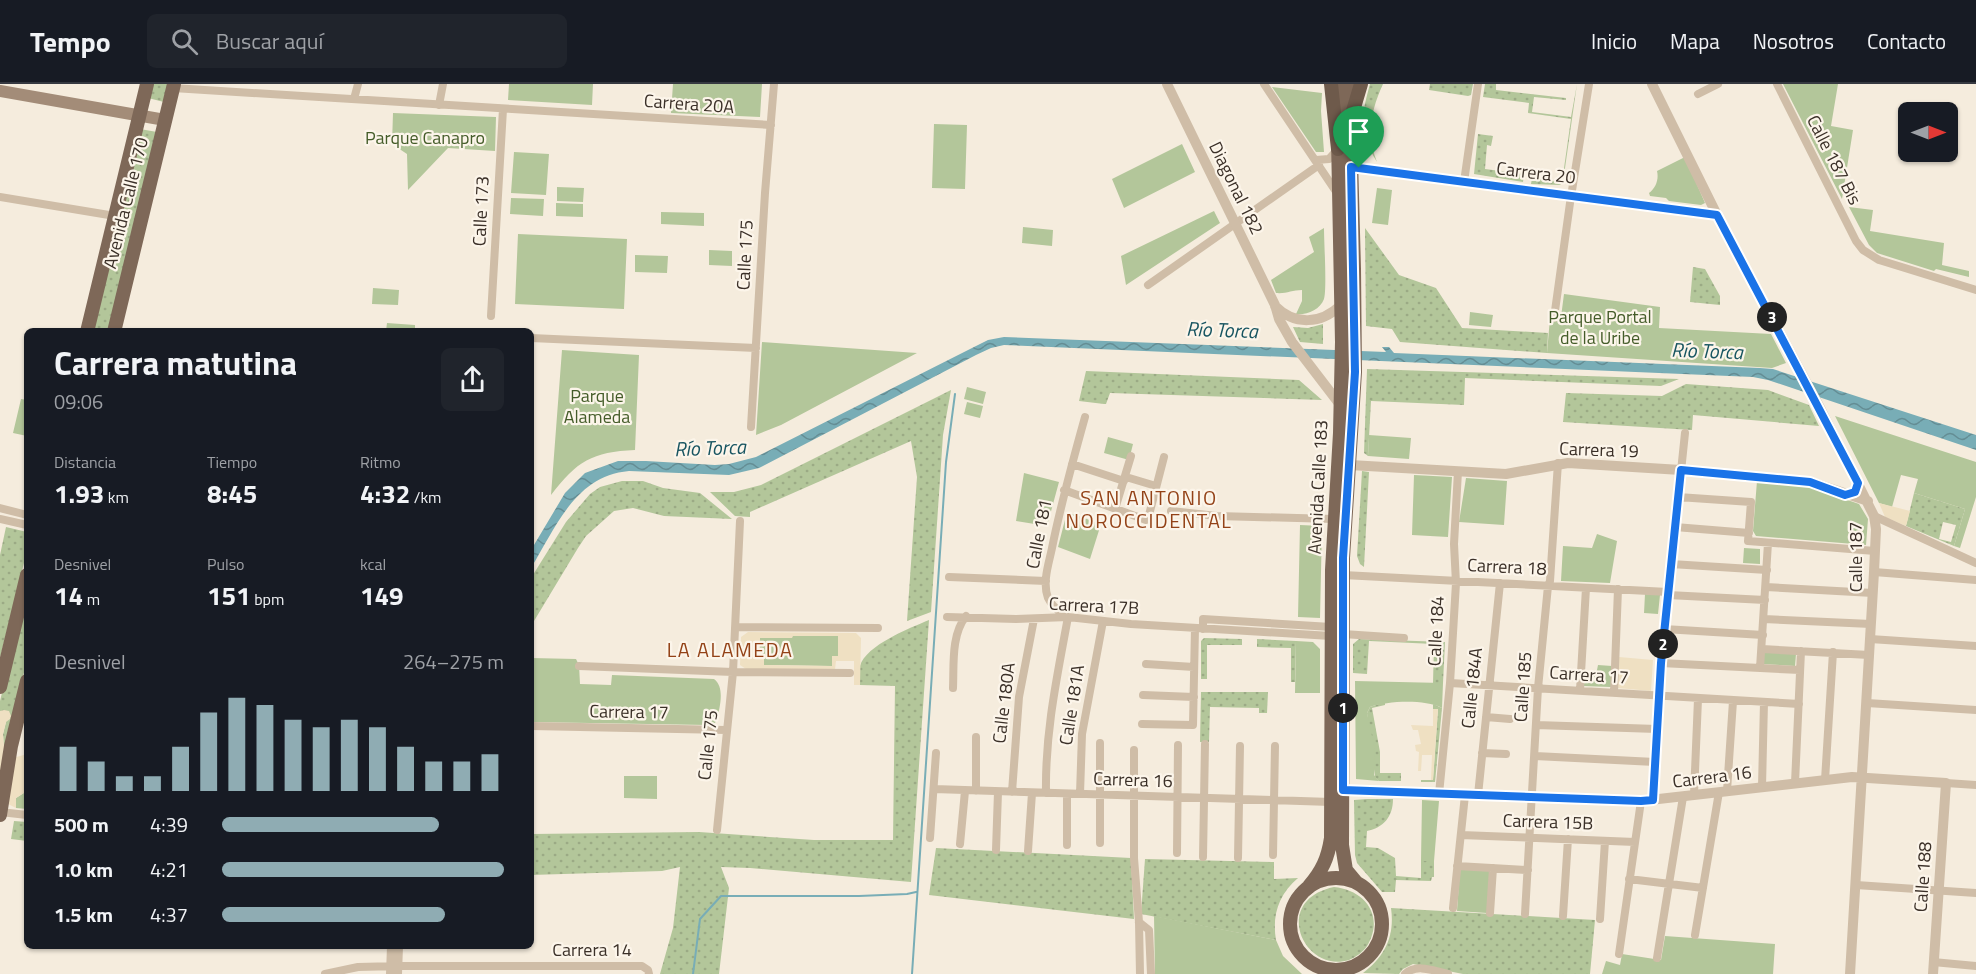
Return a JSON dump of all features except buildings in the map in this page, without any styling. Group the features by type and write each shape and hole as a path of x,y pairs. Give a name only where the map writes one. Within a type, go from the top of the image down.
{"highway":[{"path":"1331,84 1338,149"},
{"path":"1350,121 1361,84"}],"main road":[{"name":"Avenida Calle 170","path":"88,328 147,84"},
{"name":"Avenida Calle 183","path":"1341,84 1338,149 1341,305 1348,342"},
{"name":"Avenida Calle 183","path":"1353,84 1350,121 1348,342 1350,465 1343,575 1335,632 1343,790 1343,855 1346,870 1356,882"},
{"name":"Avenida Calle 170","path":"115,328 174,86"},
{"path":"0,91 165,120"},
{"name":"Avenida Calle 183","path":"1309,886 1319,875 1328,859 1331,838 1335,632 1334,519 1341,406 1348,372"},
{"path":"0,687 24,587"},
{"path":"0,813 13,737 24,693"},
{"path":"1340,878 1356,882 1365,888 1378,905 1382,926 1380,937 1369,956 1349,971 1317,969 1297,949 1290,928 1295,902 1309,886 1323,879 1340,878"}],"street":[{"path":"273,94 276,84"},
{"path":"354,99 358,84"},
{"path":"439,105 443,84"},
{"name":"Calle 175","path":"751,427 774,84"},
{"name":"Diagonal 182","path":"1167,84 1292,342 1341,406"},
{"path":"1264,84 1339,196"},
{"path":"1464,182 1478,84"},
{"path":"1554,318 1589,84"},
{"name":"Calle 187","path":"1652,84 1717,215 1818,404 1874,516 1876,529 1873,593 1851,974"},
{"path":"1698,94 1718,84"},
{"name":"Calle 187 Bis","path":"1777,84 1856,241 1863,250 1879,260 1976,290"},
{"name":"Carrera 20A","path":"174,86 771,125"},
{"name":"Calle 173","path":"491,316 503,109"},
{"path":"1148,285 1318,163 1329,159 1338,149"},
{"name":"Carrera 20","path":"1351,167 1717,215"},
{"path":"0,197 115,216"},
{"path":"1275,305 1293,318 1307,321 1328,316 1341,305"},
{"path":"534,339 756,348"},
{"name":"Calle 181","path":"1068,617 1054,607 1048,599 1046,581 1064,490 1085,417"},
{"path":"1653,800 1661,663 1685,433"},
{"path":"1116,509 1131,456"},
{"path":"1064,490 1146,520 1164,457"},
{"name":"Carrera 19","path":"1350,465 1512,474 1558,463 1681,470 1810,482 1868,501"},
{"name":"Calle 185","path":"1525,914 1538,688 1550,581 1558,463"},
{"path":"1072,464 1156,486"},
{"name":"Calle 184","path":"1439,794 1450,683 1456,581 1454,544 1458,471"},
{"path":"1845,495 1855,492 1858,483"},
{"path":"1678,497 1751,502 1749,537"},
{"path":"0,508 24,514"},
{"path":"1171,511 1217,516 1334,519"},
{"path":"1874,516 1976,563"},
{"path":"0,519 24,524"},
{"name":"Calle 175","path":"717,830 733,672 740,521"},
{"path":"1675,527 1749,537 1768,543 1875,551"},
{"path":"1760,668 1768,543"},
{"path":"1671,564 1767,570"},
{"path":"1874,572 1976,580"},
{"name":"Carrera 18","path":"1343,575 1618,589 1765,600"},
{"path":"949,577 1046,581"},
{"name":"Calle 184A","path":"1478,795 1500,583"},
{"path":"1766,587 1873,593"},
{"path":"1580,690 1586,588"},
{"path":"1614,693 1618,589"},
{"path":"953,688 956,638 958,629 966,616"},
{"name":"Carrera 17B","path":"947,617 1034,619 1068,617 1199,628 1203,619 1248,627 1404,638"},
{"path":"1046,793 1048,727 1068,617"},
{"name":"Calle 180A","path":"1012,792 1019,697 1034,619"},
{"path":"1764,619 1871,624"},
{"name":"Calle 181A","path":"1080,794 1082,734 1103,621"},
{"path":"735,627 878,628"},
{"path":"1142,724 1193,725 1194,667 1199,628"},
{"path":"1665,629 1762,635"},
{"path":"1870,639 1976,646"},
{"path":"1762,649 1869,655"},
{"path":"1795,783 1801,651"},
{"path":"1825,780 1833,652"},
{"path":"1661,663 1800,670"},
{"path":"1146,664 1194,667"},
{"path":"579,666 733,672 850,673"},
{"name":"Carrera 17","path":"1450,683 1799,704"},
{"path":"1143,695 1194,697"},
{"path":"1657,958 1669,884 1688,796 1698,699"},
{"path":"1695,935 1723,792 1733,701"},
{"path":"1762,787 1764,702"},
{"path":"1867,703 1976,710"},
{"path":"1486,717 1510,718"},
{"path":"1536,725 1658,729"},
{"name":"Carrera 17","path":"534,726 726,730"},
{"path":"976,737 976,791"},
{"path":"1100,743 1100,843"},
{"path":"1203,857 1205,744"},
{"path":"1177,853 1178,745"},
{"path":"1238,858 1240,746"},
{"path":"1273,855 1275,746"},
{"path":"1134,750 1134,858 1140,974"},
{"path":"930,838 936,753"},
{"path":"1482,753 1506,754"},
{"path":"1535,756 1656,762"},
{"name":"Carrera 16","path":"1343,790 1641,801 1863,777 1976,785"},
{"name":"Calle 188","path":"1933,974 1946,783"},
{"name":"Carrera 16","path":"934,789 1331,802"},
{"path":"960,844 965,791"},
{"path":"996,850 998,792"},
{"path":"1028,851 1032,793"},
{"path":"1067,794 1067,845"},
{"path":"1453,908 1465,795"},
{"path":"1618,954 1641,801"},
{"path":"0,813 24,815"},
{"name":"Carrera 15B","path":"1461,835 1635,842"},
{"path":"1563,916 1568,839"},
{"path":"1600,919 1605,841"},
{"path":"1457,866 1528,870"},
{"path":"1490,913 1493,868"},
{"path":"1629,879 1703,888"},
{"path":"1856,885 1976,893"},
{"path":"1139,922 1149,930 1151,937 1151,974"},
{"path":"391,949 394,970"},
{"path":"394,970 398,949"},
{"path":"1934,962 1976,966"},
{"name":"Carrera 14","path":"325,974 358,967 394,970 642,966 648,970 649,974"},
{"path":"1405,974 1407,971 1418,968 1448,974"}],"green space":[{"path":"151,84 169,84 164,102 148,98"},
{"path":"509,84 593,84 592,105 508,100"},
{"path":"673,84 762,84 760,117 671,113"},
{"path":"1370,84 1383,84 1375,103 1371,123 1372,142 1377,162 1367,142 1363,124"},
{"path":"1430,84 1473,84 1471,95 1468,96 1429,90"},
{"path":"1485,84 1496,84 1496,90 1566,98 1566,100 1534,97 1532,112 1571,117 1577,84 1563,182 1560,185 1531,184 1532,178 1562,182 1571,119 1528,113 1529,103 1483,97"},
{"path":"1783,84 1838,84 1831,126 1853,130 1842,199"},
{"path":"1272,87 1322,93 1324,152 1316,152"},
{"name":"Parque Canapro","path":"393,113 496,117 495,151 448,148 408,190 407,154 392,144"},
{"path":"934,124 967,125 965,189 932,188"},
{"path":"140,129 157,132 109,328 91,328"},
{"path":"1478,134 1493,136 1491,146 1487,145 1485,169 1524,174 1523,182 1474,174"},
{"path":"1182,144 1195,172 1124,208 1112,179"},
{"path":"514,152 549,154 546,195 511,193"},
{"path":"1685,157 1705,203 1701,205 1669,201 1666,198 1650,196 1649,193 1658,177 1657,171"},
{"path":"557,187 584,188 583,202 557,201"},
{"path":"1377,188 1392,190 1388,225 1372,223"},
{"path":"511,198 544,199 543,216 510,214"},
{"path":"556,203 583,204 583,217 556,216"},
{"path":"1849,207 1873,210 1870,231 1944,243 1942,265 1969,271 1969,277 1936,269 1934,271 1877,253 1869,245"},
{"path":"1214,211 1220,223 1126,285 1121,256"},
{"path":"661,212 704,213 704,226 661,224"},
{"path":"1023,227 1053,230 1052,246 1022,243"},
{"path":"1324,228 1324,299 1313,311 1296,314 1302,301 1302,290 1276,293 1271,280 1314,252 1309,237"},
{"path":"1365,228 1399,275 1436,288 1462,328 1548,333 1547,353 1400,342 1392,329 1366,326"},
{"path":"518,234 627,239 624,309 515,304"},
{"path":"709,250 732,251 732,266 709,265"},
{"path":"635,255 668,256 667,273 635,272"},
{"path":"1693,267 1705,269 1720,296 1720,305 1690,302"},
{"path":"373,288 399,290 398,305 372,304"},
{"name":"Parque Portal de la Uribe","path":"1564,294 1660,307 1659,328 1771,334 1786,363 1772,368 1547,353 1550,318 1561,317"},
{"path":"1470,312 1493,315 1491,327 1469,325"},
{"path":"387,323 415,325 415,328 386,328"},
{"path":"1323,324 1323,344 1300,342 1293,327 1308,328"},
{"path":"762,342 917,353 781,425 756,435"},
{"name":"Parque Alameda","path":"562,350 639,355 635,450 607,453 587,460 569,474 551,495"},
{"path":"1367,369 1679,379 1661,386 1465,378 1464,405 1371,401 1368,456 1364,453"},
{"path":"1086,371 1299,380 1322,400 1110,393 1106,404 1079,401"},
{"path":"1686,384 1768,390 1809,405 1819,426 1693,415 1692,430 1563,422 1566,393 1662,396"},
{"path":"967,387 986,392 983,404 964,399"},
{"path":"951,390 943,435 931,612 907,621 917,477 911,441 750,512 750,517 735,516 710,492 734,492 761,485"},
{"path":"21,399 24,400 24,435 13,433"},
{"path":"967,402 983,406 980,418 964,414"},
{"path":"1835,416 1976,462 1976,497 1960,548 1954,546 1965,509 1914,493 1918,479 1901,475 1892,507 1879,503"},
{"path":"1369,435 1411,438 1409,459 1368,456"},
{"path":"1108,437 1133,444 1129,460 1104,453"},
{"path":"1362,471 1369,472 1364,567 1357,556"},
{"path":"1024,473 1059,482 1047,526 1016,521"},
{"path":"1414,475 1452,477 1448,537 1412,535"},
{"path":"1466,478 1507,481 1504,525 1459,522"},
{"path":"622,481 643,481 663,488 700,493 732,519 664,516 633,508 614,511 586,536 534,621 534,573 566,522 590,494 600,487"},
{"path":"1757,481 1804,485 1859,504 1868,519 1866,545 1756,536 1753,531"},
{"path":"1914,493 1965,509 1954,546 1906,526","holes":["1943,522 1956,525 1951,542 1939,539"]},
{"path":"1067,512 1101,524 1090,559 1058,547"},
{"path":"1300,525 1322,526 1320,618 1298,617"},
{"path":"6,527 24,531 24,563 0,658 0,555"},
{"path":"1597,534 1617,541 1610,583 1561,581 1563,546 1592,548"},
{"path":"1744,548 1760,549 1760,564 1743,563"},
{"path":"1645,594 1660,595 1658,614 1644,613"},
{"path":"24,602 24,672 4,749 3,734 6,722 0,711 0,701"},
{"path":"929,620 911,882 721,867 729,888 719,974 660,974 673,928 680,867 662,871 534,875 534,834 699,832 814,840 893,840 895,686 860,685 860,666 864,658 879,644"},
{"path":"792,636 838,636 838,656 832,666 764,665 760,656 760,637 792,638"},
{"path":"1204,638 1242,639 1242,645 1207,645 1207,679 1201,679 1201,641"},
{"path":"1257,639 1296,641 1295,682 1291,682 1291,648 1257,647"},
{"path":"1359,639 1445,642 1443,683 1433,683 1434,644 1369,641 1367,674 1353,673 1353,644"},
{"path":"1296,641 1313,642 1320,649 1320,693 1295,693"},
{"path":"1763,652 1796,654 1795,666 1762,664"},
{"path":"534,658 576,659 579,665 580,684 611,685 612,675 714,679 720,687 720,703 715,723 707,725 534,722"},
{"path":"1598,665 1612,666 1611,687 1583,686 1584,674 1597,670"},
{"path":"1355,681 1443,683 1442,708 1426,703 1406,702 1370,707 1367,713 1375,750 1374,775 1379,781 1356,779"},
{"path":"1201,692 1268,692 1267,713 1259,713 1259,708 1210,707 1209,742 1200,742"},
{"path":"1385,702 1385,705 1372,708 1380,752 1380,773 1401,773 1401,781 1379,781 1375,777 1367,713 1370,707"},
{"path":"1433,704 1442,708 1435,782 1421,782 1421,780 1433,780 1438,709 1433,709"},
{"path":"624,776 657,776 657,799 624,798"},
{"path":"24,793 24,809 16,808 16,798"},
{"path":"1393,799 1393,805 1386,821 1367,831 1366,847 1378,848 1395,858 1396,876 1421,878 1421,861 1434,861 1434,877 1431,881 1396,880 1395,892 1382,892 1357,863 1354,800"},
{"path":"1422,800 1439,801 1434,861 1421,861"},
{"path":"14,821 24,822 24,841 11,839"},
{"path":"936,848 1131,858 1134,919 929,895"},
{"path":"1145,859 1274,862 1274,879 1298,878 1286,891 1278,906 1275,923 1276,940 1141,914"},
{"path":"1460,868 1490,871 1487,913 1457,911"},
{"path":"1334,887 1355,893 1369,906 1373,915 1374,925 1367,946 1349,960 1333,961 1318,956 1307,946 1301,934 1299,920 1303,906 1315,894"},
{"path":"1391,908 1595,920 1590,974 1463,974 1413,964 1399,974 1363,973 1377,960 1387,945 1391,928"},
{"path":"1154,916 1276,940 1283,956 1302,974 1155,974"},
{"path":"1665,936 1775,944 1773,974 1602,974 1606,961 1620,965 1622,954 1661,960"}],"shaded area":[{"path":"1879,503 1910,511 1906,526 1885,517"},
{"path":"748,632 856,633 861,638 860,685 854,685 854,661 836,661 835,669 746,669 740,665 741,637","holes":["838,636 838,656 832,656 832,666 764,665 764,656 760,655 760,638"]},
{"path":"1619,657 1653,660 1651,691 1618,688"},
{"path":"1433,709 1438,709 1433,780 1431,780 1432,755 1422,755 1421,771 1418,771 1419,752 1416,751 1415,745 1421,744 1418,730 1413,730 1411,725 1433,726"},
{"path":"0,711 9,711 11,716 6,722 3,734 4,748 0,781"},
{"path":"24,755 24,793 16,798 16,808 8,804 13,758"}],"water":[{"path":"1004,337 1386,352 1382,347 1389,347 1394,353 1773,369 1976,435 1976,450 1768,380 1753,377 1004,345 976,355 759,468 729,475 629,471 610,475 594,482 569,506 534,563 534,545 565,493 585,473 618,461 715,465 756,457 988,340"}],"waterway":[{"path":"912,974 946,462 955,394"},
{"path":"693,974 700,919 721,896 859,896 916,892"}],"district":[{"name":"SAN ANTONIO NOROCCIDENTAL","path":"1149,510"},
{"name":"LA ALAMEDA","path":"730,650"}],"route":[{"path":"1351,167 1359,168 1717,215 1858,483 1855,492 1845,495 1810,482 1681,470 1661,663 1653,800 1343,790 1343,558 1355,372 1351,167"}],"water label":[{"name":"Río Torca","path":"1222,330"},
{"name":"Río Torca","path":"1707,351"},
{"name":"Río Torca","path":"710,448"}]}
